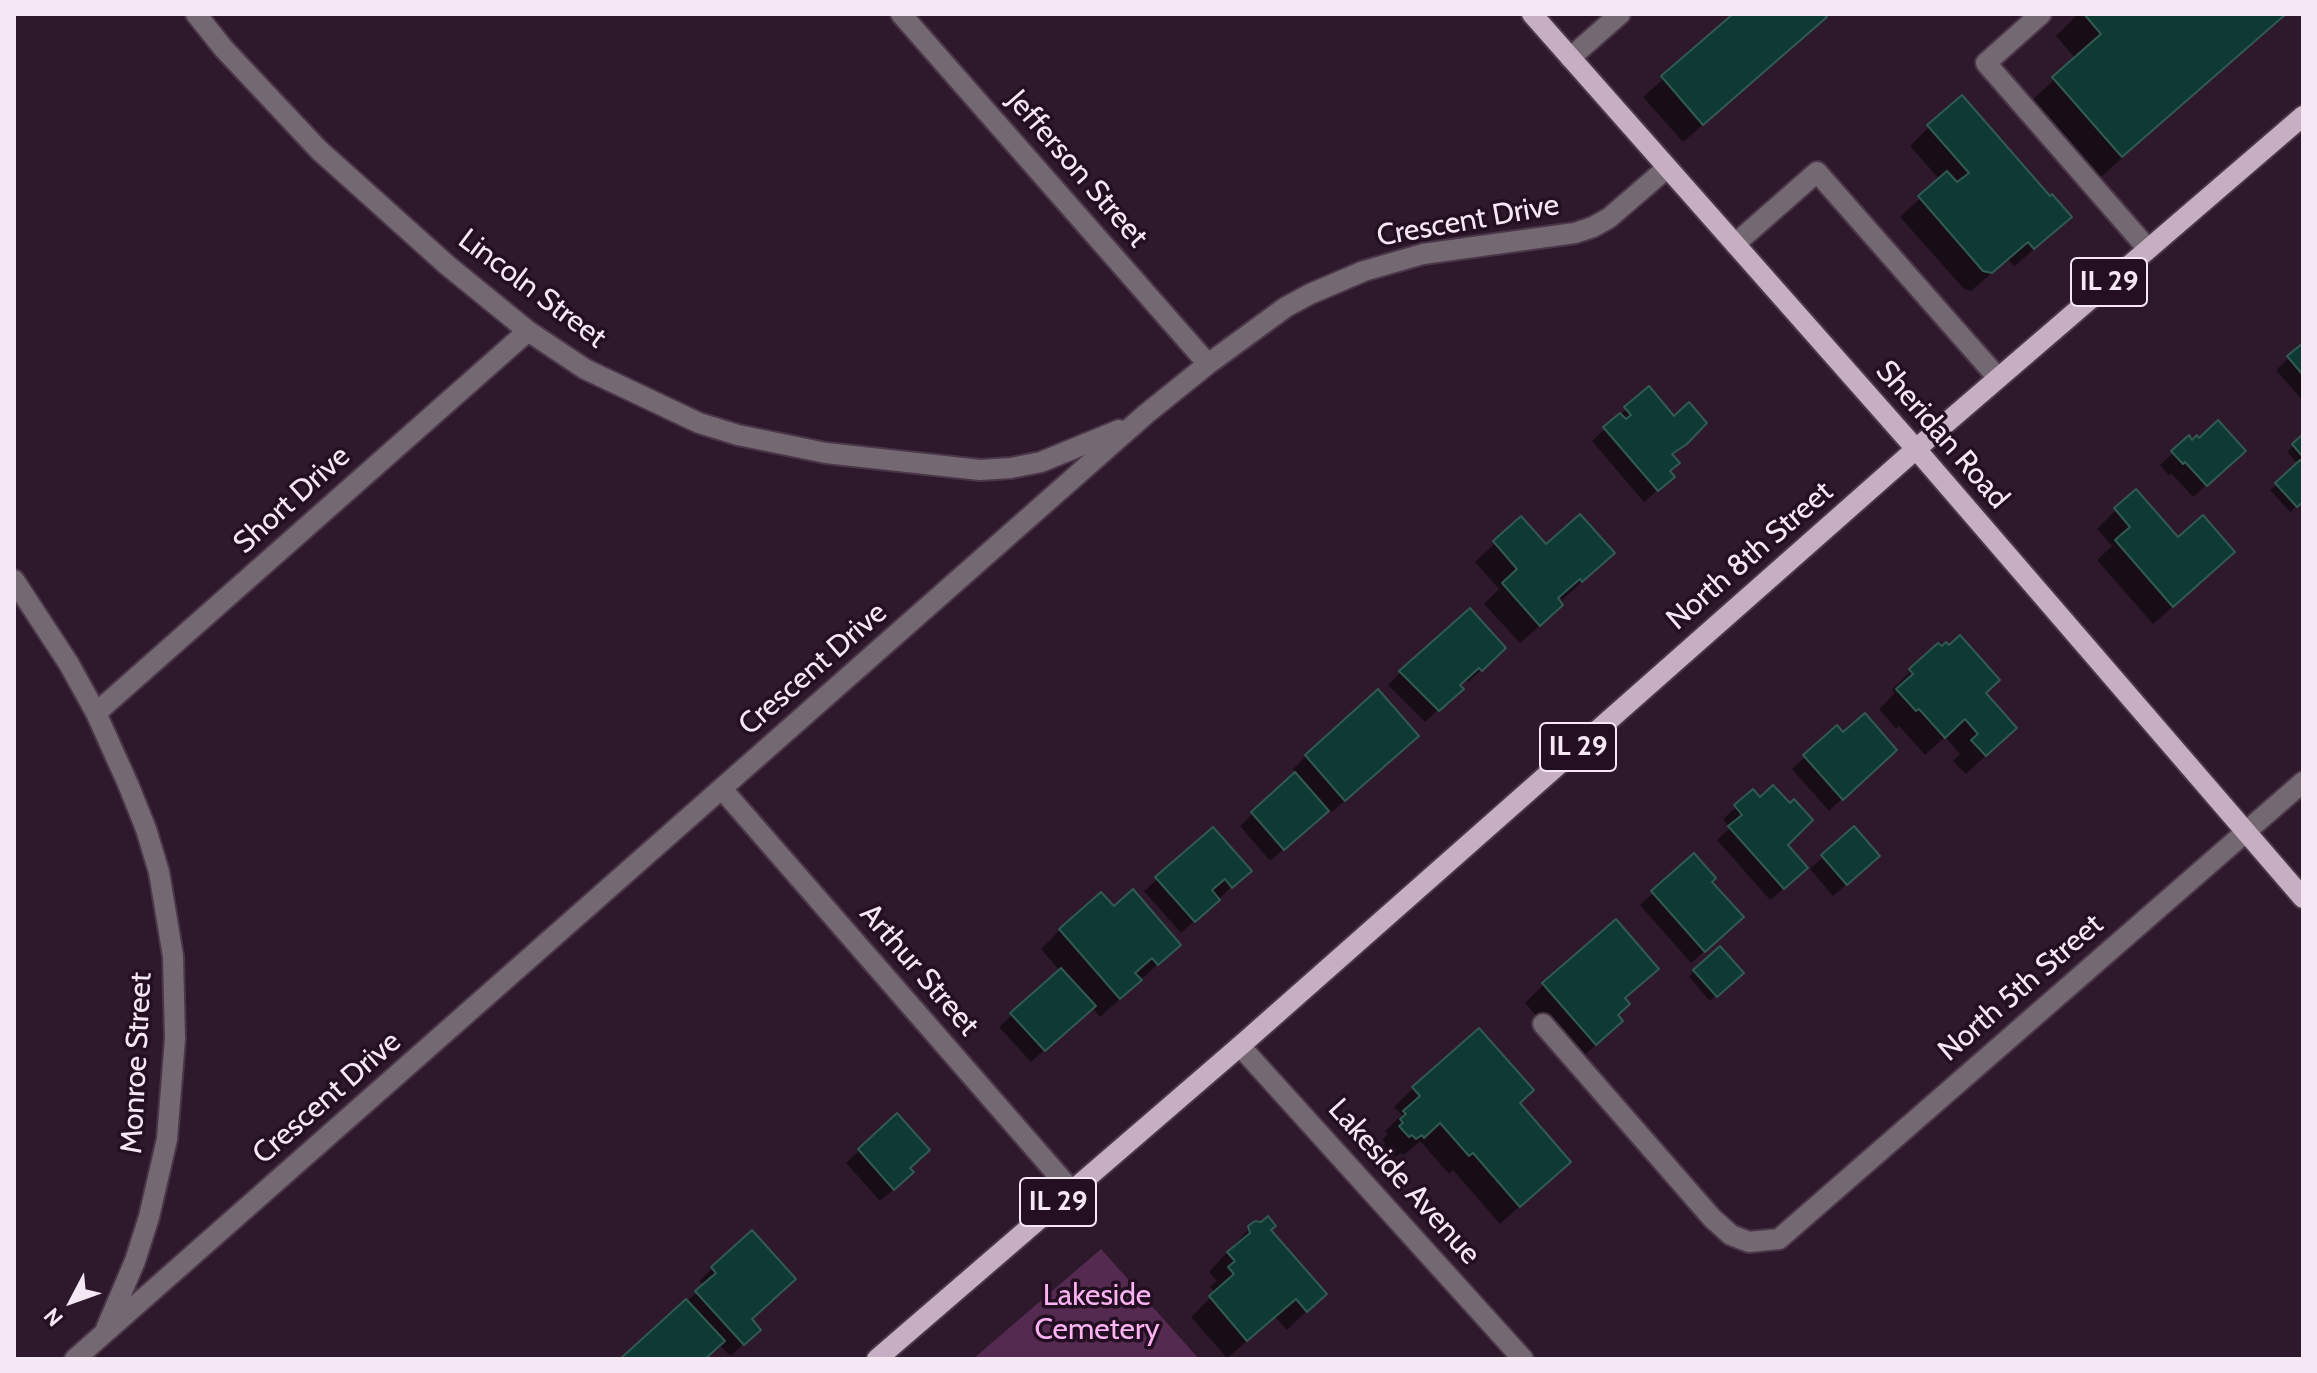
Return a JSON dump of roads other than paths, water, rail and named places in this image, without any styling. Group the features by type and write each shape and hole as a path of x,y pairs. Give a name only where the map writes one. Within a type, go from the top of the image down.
{"main road":[{"name":"Sheridan Road","path":"1532,14 1916,449 2303,898"},
{"name":"North 8th Street","path":"1240,1046 1916,449 2303,116"},
{"name":"IL 29","path":"877,1359 1240,1046"}],"street":[{"name":"Lincoln Street","path":"196,14 224,49 328,158 447,265 528,331 585,369 699,423 738,435 826,453 943,467 1011,468 1041,462 1112,434 1146,414"},
{"name":"Jefferson Street","path":"901,14 1208,364"},
{"path":"1570,58 1620,14"},
{"path":"2041,14 1986,63 2148,249"},
{"name":"Crescent Drive","path":"75,1359 1146,414 1208,364 1286,307 1364,271 1423,254 1575,233 1593,227 1609,218 1667,168"},
{"path":"1735,244 1817,172 1998,378"},
{"name":"Short Drive","path":"96,713 528,331"},
{"name":"Monroe Street","path":"14,580 69,664 96,713 134,799 159,872 173,956 176,997 167,1139 159,1179 135,1261 103,1335"},
{"name":"North 5th Street","path":"1543,1024 1712,1218 1731,1235 1749,1242 1779,1239 2303,782"},
{"name":"Arthur Street","path":"722,789 1071,1190"},
{"name":"Lakeside Avenue","path":"1240,1046 1523,1359"}],"park label":[{"name":"Lakeside Cemetery","path":"1097,1313"}]}
